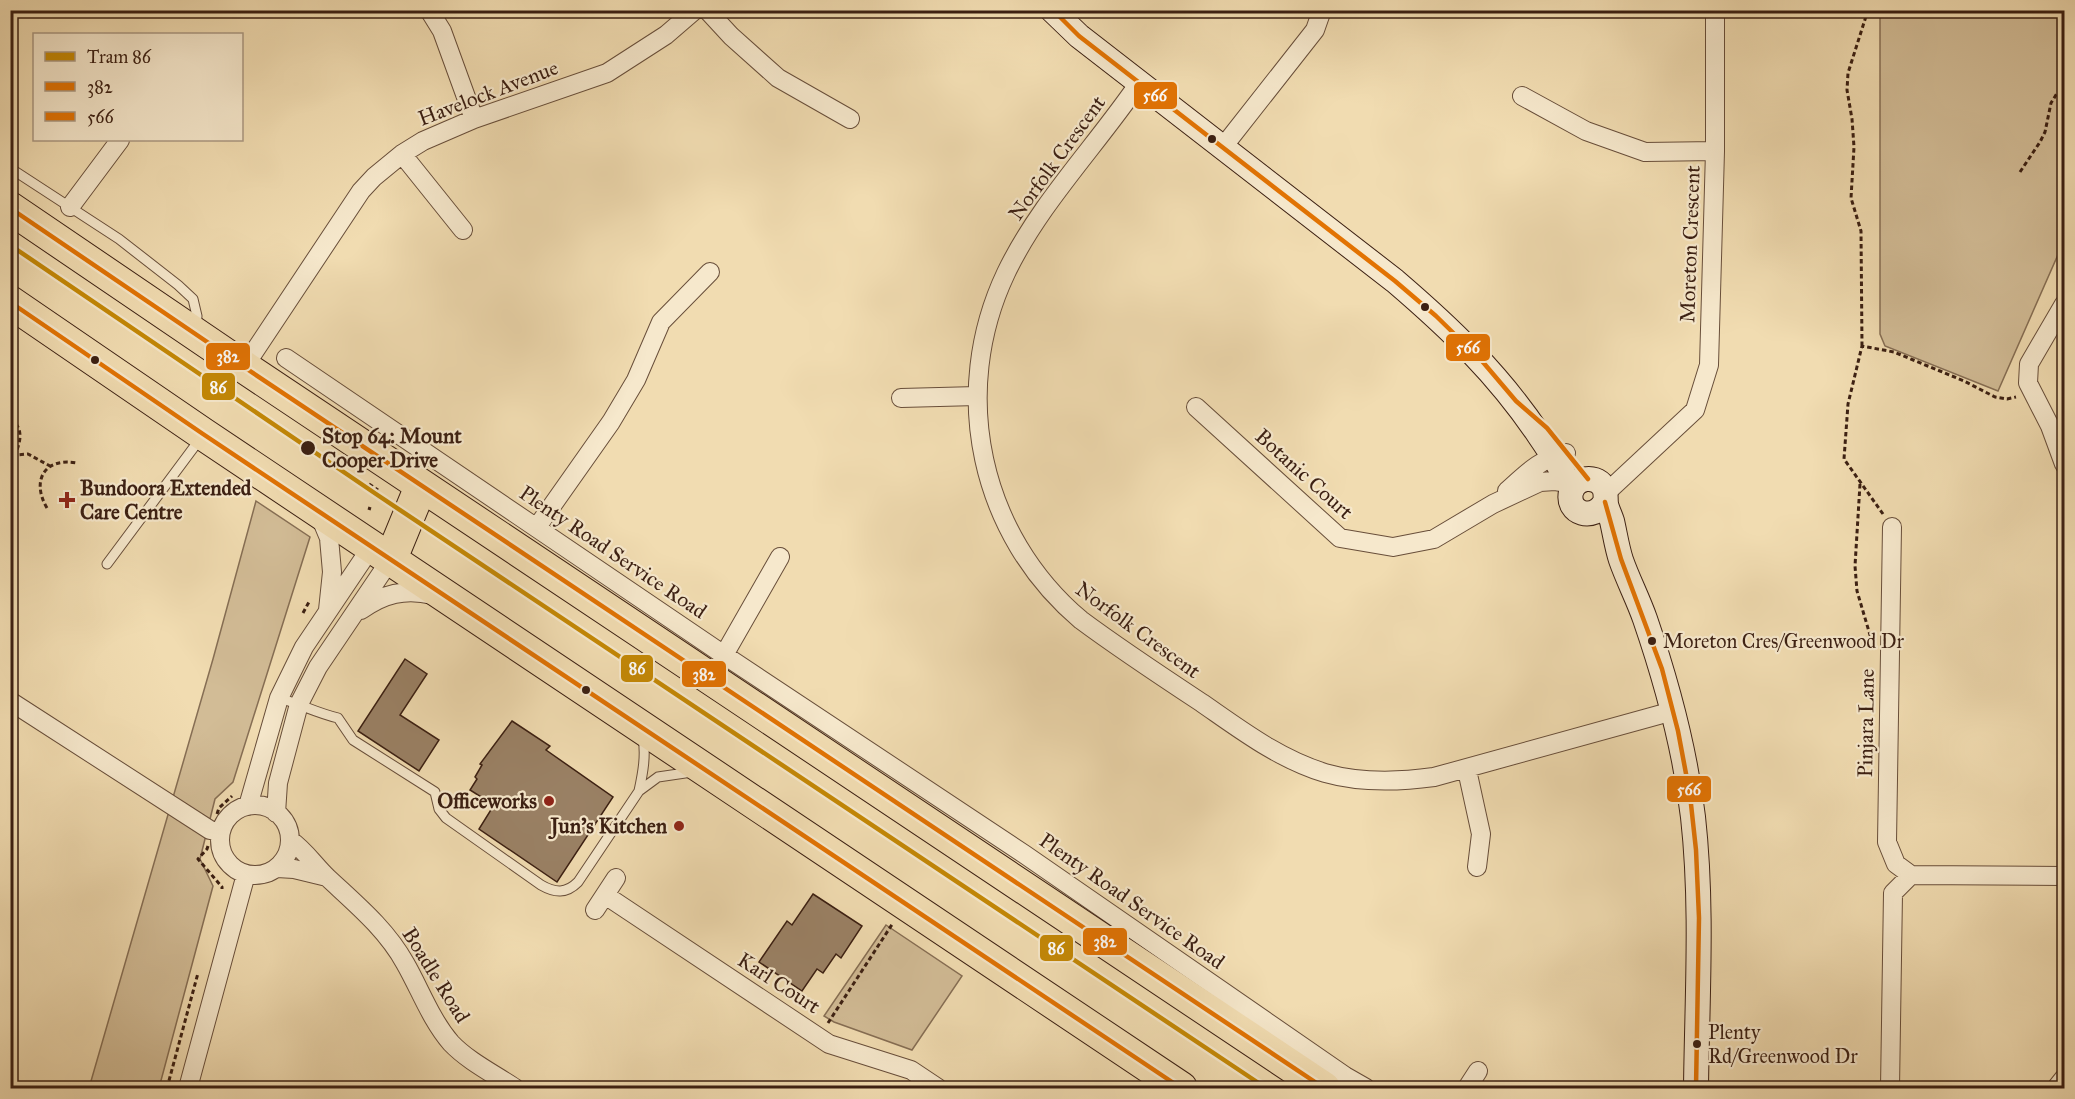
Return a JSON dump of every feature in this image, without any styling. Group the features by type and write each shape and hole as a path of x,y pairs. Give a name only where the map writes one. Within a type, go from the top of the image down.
{"highway":[{"path":"10,208 421,486 863,765 1324,1089"},
{"path":"10,302 203,434 1181,1089"},
{"path":"381,553 421,486"}],"street":[{"path":"429,10 442,31 474,119"},
{"name":"Havelock Avenue","path":"244,368 361,191 402,154 439,133 474,119 607,74 666,35 694,10"},
{"path":"706,10 778,78 850,119"},
{"path":"1052,10 1079,36 1395,281 1436,316 1482,361 1516,401 1547,428 1560,454 1611,518 1621,559 1655,649 1673,711 1689,786 1697,863 1696,1089"},
{"path":"1223,147 1315,30 1322,10"},
{"name":"Moreton Crescent","path":"1589,492 1646,456 1695,410 1709,365 1715,151 1715,10"},
{"name":"Norfolk Crescent","path":"1139,83 1033,226 1006,274 984,337 977,396 980,438 986,469 1009,529 1022,554 1041,581 1063,605 1081,620 1252,737 1283,756 1328,774 1377,780 1415,780 1467,770 1673,711"},
{"path":"1522,96 1586,131 1645,152 1715,151"},
{"path":"70,207 119,141"},
{"path":"402,154 463,230"},
{"path":"537,528 616,414 636,380 661,322 710,272"},
{"path":"2064,304 2028,364 2028,383 2050,426 2064,464"},
{"name":"Plenty Road Service Road","path":"286,358 724,655 863,765 1024,854 1366,1089"},
{"path":"291,399 331,389"},
{"path":"901,398 977,396"},
{"name":"Botanic Court","path":"1196,407 1340,538 1392,547 1434,539 1493,504 1540,482 1555,481 1589,492"},
{"name":"Botanic Court","path":"1493,504 1536,465 1560,454"},
{"path":"317,509 328,538 332,572 327,612"},
{"name":"Pinjara Lane","path":"1892,527 1887,842 1896,864 1911,874"},
{"path":"248,806 279,698 304,647 327,612 381,553"},
{"path":"276,813 278,783 299,704 318,667 352,617 381,553"},
{"path":"724,655 780,557"},
{"path":"352,617 375,600 396,592 418,591 452,600"},
{"path":"10,701 210,830 221,832"},
{"path":"1467,770 1481,834 1478,867"},
{"path":"248,806 258,806 276,813 283,820 290,840 284,860 276,868 256,876 236,870 228,863 222,853 220,843 221,832 231,815 248,806"},
{"name":"Boadle Road","path":"290,840 300,847 327,877 364,909 383,932 404,961 437,1023 452,1044 515,1089"},
{"name":"Boadle Road","path":"276,868 294,869 327,877"},
{"path":"188,1089 246,874"},
{"path":"1890,1089 1893,893 1911,874 2064,876"},
{"name":"Karl Court","path":"616,878 600,903 829,1044 911,1070 938,1089"},
{"path":"1467,1089 1478,1071"},
{"path":"2056,1089 2064,1078"}],"lane":[{"path":"10,168 119,239 178,285 193,299 197,316 195,333"},
{"path":"108,564 203,434"},
{"path":"279,698 299,704 316,713 338,718 353,740 435,792 439,809 446,818 541,885 558,892 571,889 579,882 639,791 658,777 706,770"},
{"path":"639,791 645,749 641,727"}],"path":[{"path":"1868,10 1848,73 1847,90 1854,147 1851,198 1861,231 1862,346 1848,404 1844,459 1892,527"},
{"path":"2020,172 2045,132 2051,103 2064,82"},
{"path":"1862,346 1894,352 1964,381 1995,397 2007,399 2020,397 2028,383"},
{"path":"10,420 15,422 21,436 15,455 28,454 50,466"},
{"path":"47,508 40,497 40,479 50,466 63,462 77,463"},
{"path":"1860,483 1855,566 1857,591 1870,635 1890,646"},
{"path":"369,484 378,490"},
{"path":"819,1037 906,904"}],"shaded area":[{"path":"1880,11 2064,11 2064,241 1998,391 1885,346 1880,334"},
{"path":"256,501 310,537 233,782 215,799 200,859 213,886 159,1088 89,1088 213,659"},
{"path":"886,925 962,976 912,1050 834,1022 824,1016"}],"building":[{"path":"405,659 427,674 400,715 439,740 419,771 358,731"},
{"name":"Officeworks","path":"512,721 550,746 546,750 613,797 557,882 479,829 494,805 470,790 477,779 475,777 482,765 480,764"},
{"path":"813,894 862,926 841,958 836,954 823,973 817,969 802,991 759,962 787,921 792,925"}],"tram line":[{"name":"86","path":"10,245 376,494 1266,1088"}],"transit line":[{"name":"566","path":"1053,10 1079,36 1395,281 1436,316 1482,361 1516,401 1547,428 1588,479"},
{"name":"382","path":"10,208 244,367 1324,1088"},
{"name":"382","path":"10,302 203,434 1181,1088"},
{"name":"566","path":"1605,502 1621,559 1662,669 1678,731 1690,795 1696,850 1699,918 1696,1088"}],"place":[{"name":"Stop 64: Mount Cooper Drive","path":"308,448"},
{"name":"Bundoora Extended Care Centre","path":"67,500"},
{"name":"Moreton Cres/Greenwood Dr","path":"1652,641"},
{"name":"Officeworks","path":"549,801"},
{"name":"Jun's Kitchen","path":"679,826"},
{"name":"Plenty Rd/Greenwood Dr","path":"1697,1044"}]}
